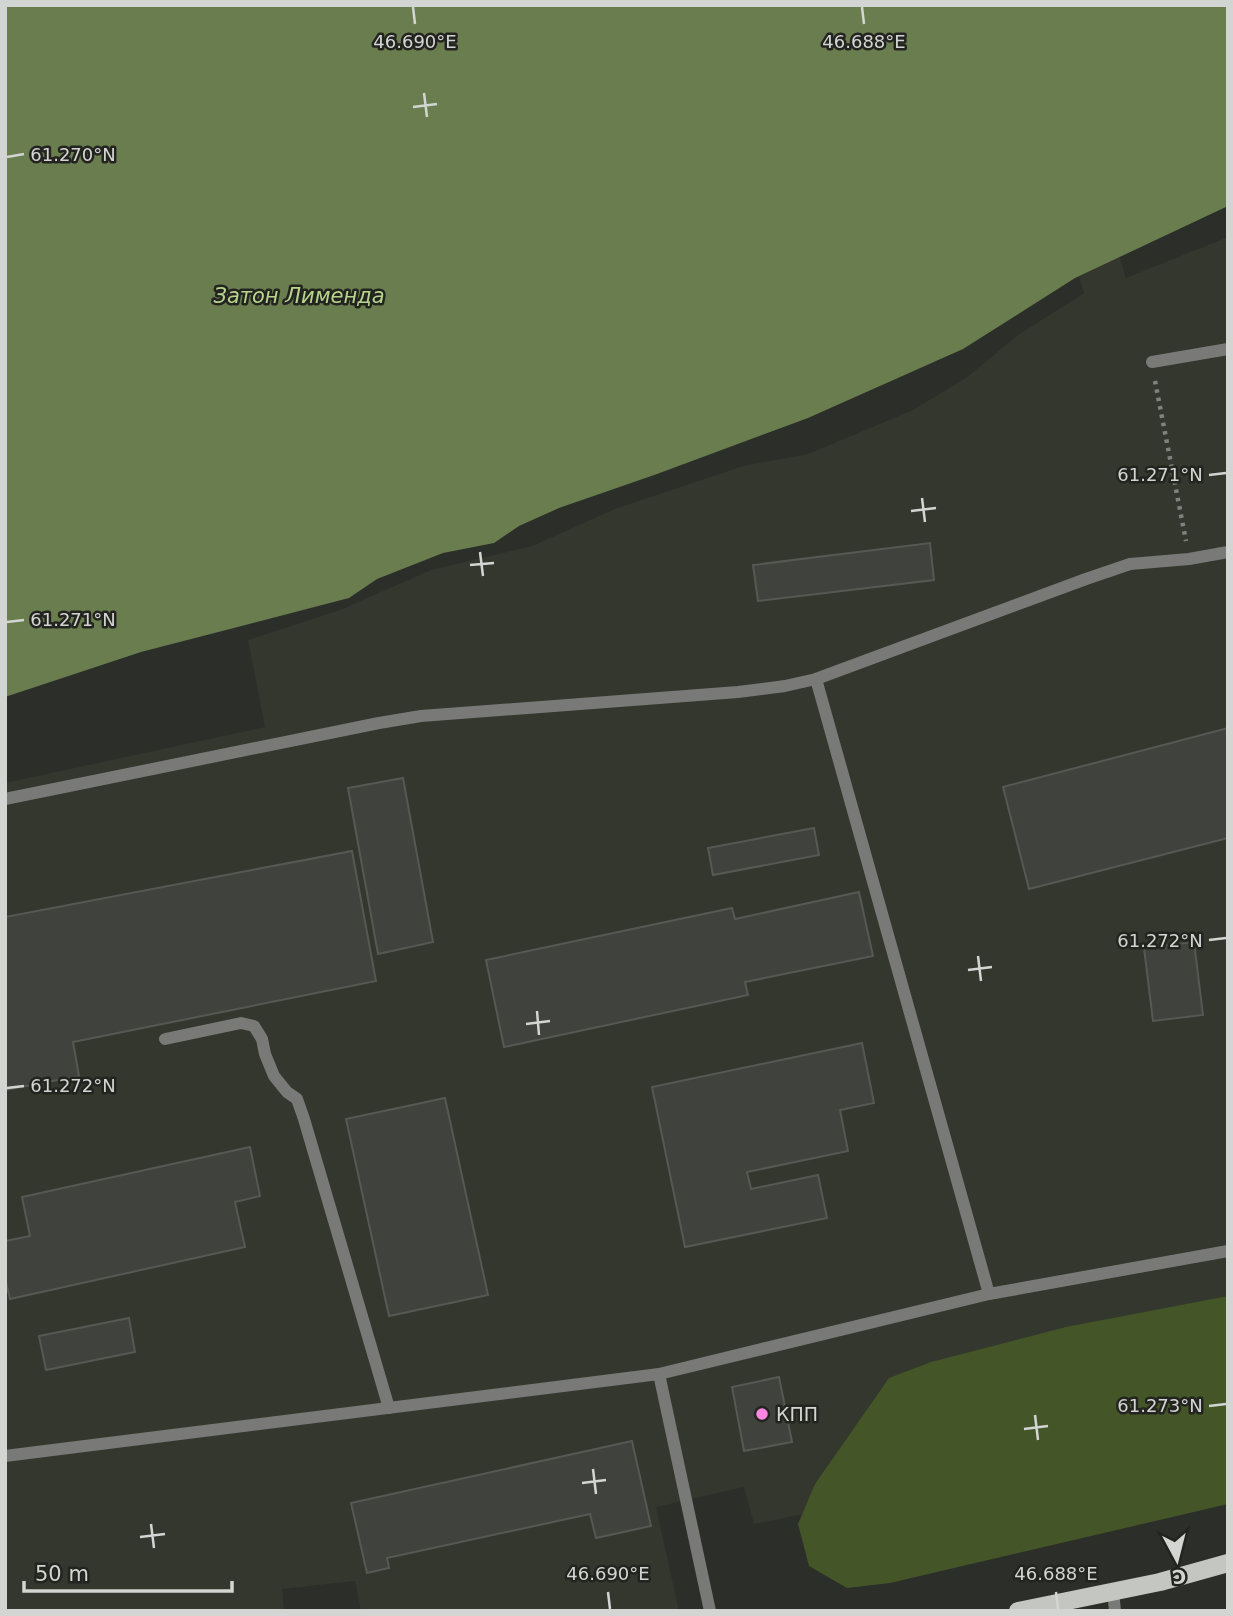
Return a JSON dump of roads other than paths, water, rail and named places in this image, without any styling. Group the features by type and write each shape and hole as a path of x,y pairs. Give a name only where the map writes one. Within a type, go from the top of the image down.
{"main road":[{"path":"1018,1611 1160,1582 1228,1563"}],"lane":[{"path":"1152,362 1228,349"},
{"path":"5,799 411,718 785,686 816,679 1130,564 1189,559 1228,552"},
{"path":"816,679 989,1294"},
{"path":"165,1039 241,1023 254,1026 262,1039 274,1076 297,1100 304,1119 389,1408"},
{"path":"5,1456 659,1374 989,1294 1228,1251"},
{"path":"659,1374 710,1611"},
{"path":"1113,1591 1115,1611"}],"water":[{"name":"Затон Лименда","path":"5,5 1228,5 1228,206 1075,278 963,349 808,418 559,508 519,526 494,543 443,553 377,579 349,598 141,652 5,697"}],"place":[{"name":"КПП","path":"762,1414"}]}
